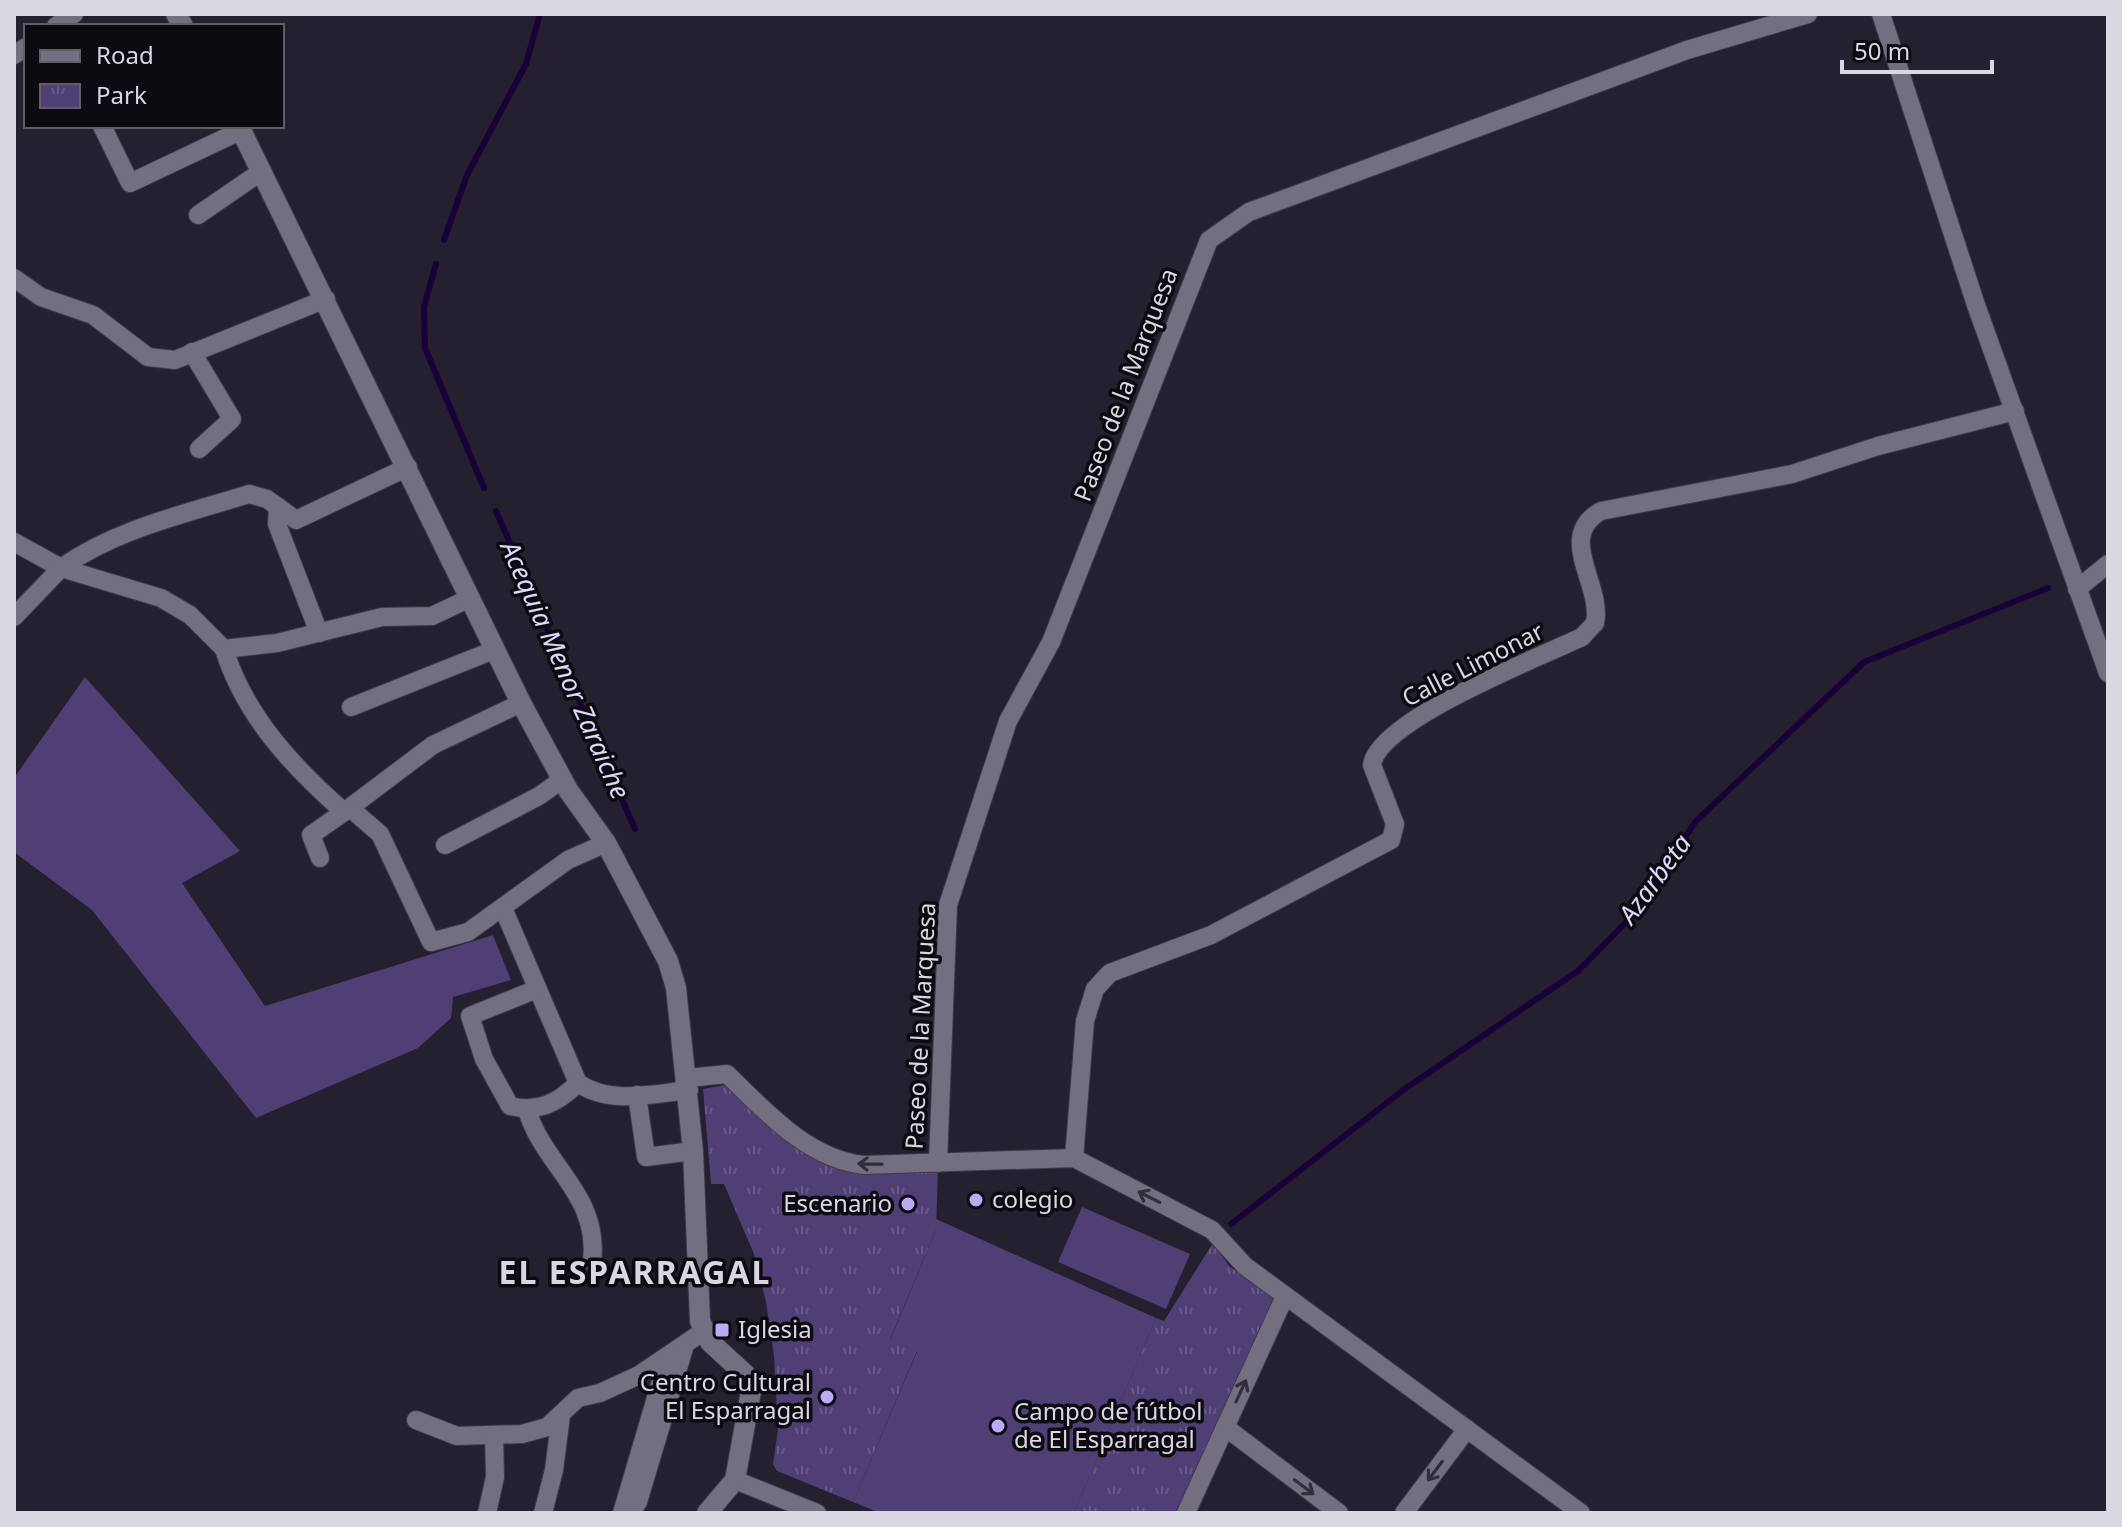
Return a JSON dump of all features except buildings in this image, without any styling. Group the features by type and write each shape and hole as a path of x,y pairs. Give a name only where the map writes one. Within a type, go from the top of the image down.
{"main road":[{"path":"240,128 521,703 563,779 606,843 668,961 682,1017 688,1084 698,1228 696,1296 704,1331 749,1382 750,1400 735,1480 707,1513"}],"street":[{"name":"Paseo de la Marquesa","path":"938,1163 948,905 952,890 1008,721 1051,642 1209,240 1249,212 1687,50 1808,14"},
{"path":"1881,14 1976,305 2108,673"},
{"path":"103,128 130,183 240,128"},
{"path":"198,215 262,171"},
{"path":"17,286 93,315 148,357 175,360 326,299"},
{"path":"192,352 232,419 199,449"},
{"name":"Calle Limonar","path":"1074,1158 1085,1021 1089,1000 1102,979 1120,969 1211,935 1391,840 1395,824 1372,765 1383,743 1419,715 1582,637 1595,623 1595,605 1579,539 1582,526 1591,517 1601,511 1792,474 1878,446 2015,411"},
{"path":"14,617 61,568 85,551 135,530 249,494 278,507 296,520 408,467"},
{"path":"278,507 277,524 319,633"},
{"path":"14,542 61,568 161,598 190,615 224,649 236,687 294,769 380,834 431,942 468,932 568,860 606,843"},
{"path":"2077,589 2108,564"},
{"path":"224,649 319,633 382,617 432,616 468,599"},
{"path":"351,707 494,650"},
{"path":"320,858 311,835 433,745 521,703"},
{"path":"445,845 539,796 563,779"},
{"path":"503,908 578,1083 592,1093 637,1095 727,1074 790,1131 835,1159 864,1165 1074,1158 1218,1233 1237,1260 1581,1513"},
{"path":"537,989 470,1016 484,1059 510,1106 527,1110 566,1095 578,1083"},
{"path":"637,1095 646,1157 693,1151"},
{"path":"527,1110 531,1125 574,1185 591,1224 595,1242 592,1262"},
{"path":"1186,1513 1285,1296"},
{"path":"416,1420 457,1436 494,1435 547,1427 578,1398 600,1393 668,1357 704,1331"},
{"path":"631,1513 638,1502 685,1345"},
{"path":"622,1513 668,1357"},
{"path":"543,1513 554,1470 561,1415"},
{"path":"1225,1427 1339,1513"},
{"path":"1404,1513 1467,1429"},
{"path":"487,1513 495,1477 494,1435"},
{"path":"735,1480 783,1507 817,1513"}],"green space":[{"path":"85,677 240,851 182,883 265,1006 493,935 511,980 453,997 451,1018 418,1048 256,1118 92,910 14,852 14,778"},
{"path":"725,1085 788,1140 824,1161 873,1174 938,1171 936,1229 890,1340 917,1351 853,1502 777,1471 773,1464 778,1430 774,1356 766,1302 754,1254 724,1184 711,1184 703,1089"},
{"path":"1082,1207 1190,1254 1166,1309 1058,1262"},
{"name":"Campo de fútbol de El Esparragal","path":"936,1219 1156,1318 1074,1513 880,1513 853,1502 917,1352 890,1341 936,1229"},
{"path":"1213,1243 1229,1266 1274,1298 1179,1513 1074,1513 1156,1318 1164,1321"}],"waterway":[{"name":"Acequia Menor Zaraiche","path":"444,240 467,175 526,64 540,14"},
{"name":"Acequia Menor Zaraiche","path":"436,264 424,307 425,348 484,488"},
{"name":"Acequia Menor Zaraiche","path":"496,511 635,829"},
{"name":"Azarbeta","path":"1231,1224 1406,1088 1578,971 1642,906 1695,822 1864,662 2048,588"}],"place":[{"name":"colegio","path":"976,1200"},
{"name":"Escenario","path":"908,1204"},
{"name":"Iglesia","path":"722,1330"},
{"name":"Centro Cultural El Esparragal","path":"827,1397"},
{"name":"Campo de fútbol de El Esparragal","path":"998,1426"}],"district":[{"name":"EL ESPARRAGAL","path":"635,1273"}]}
